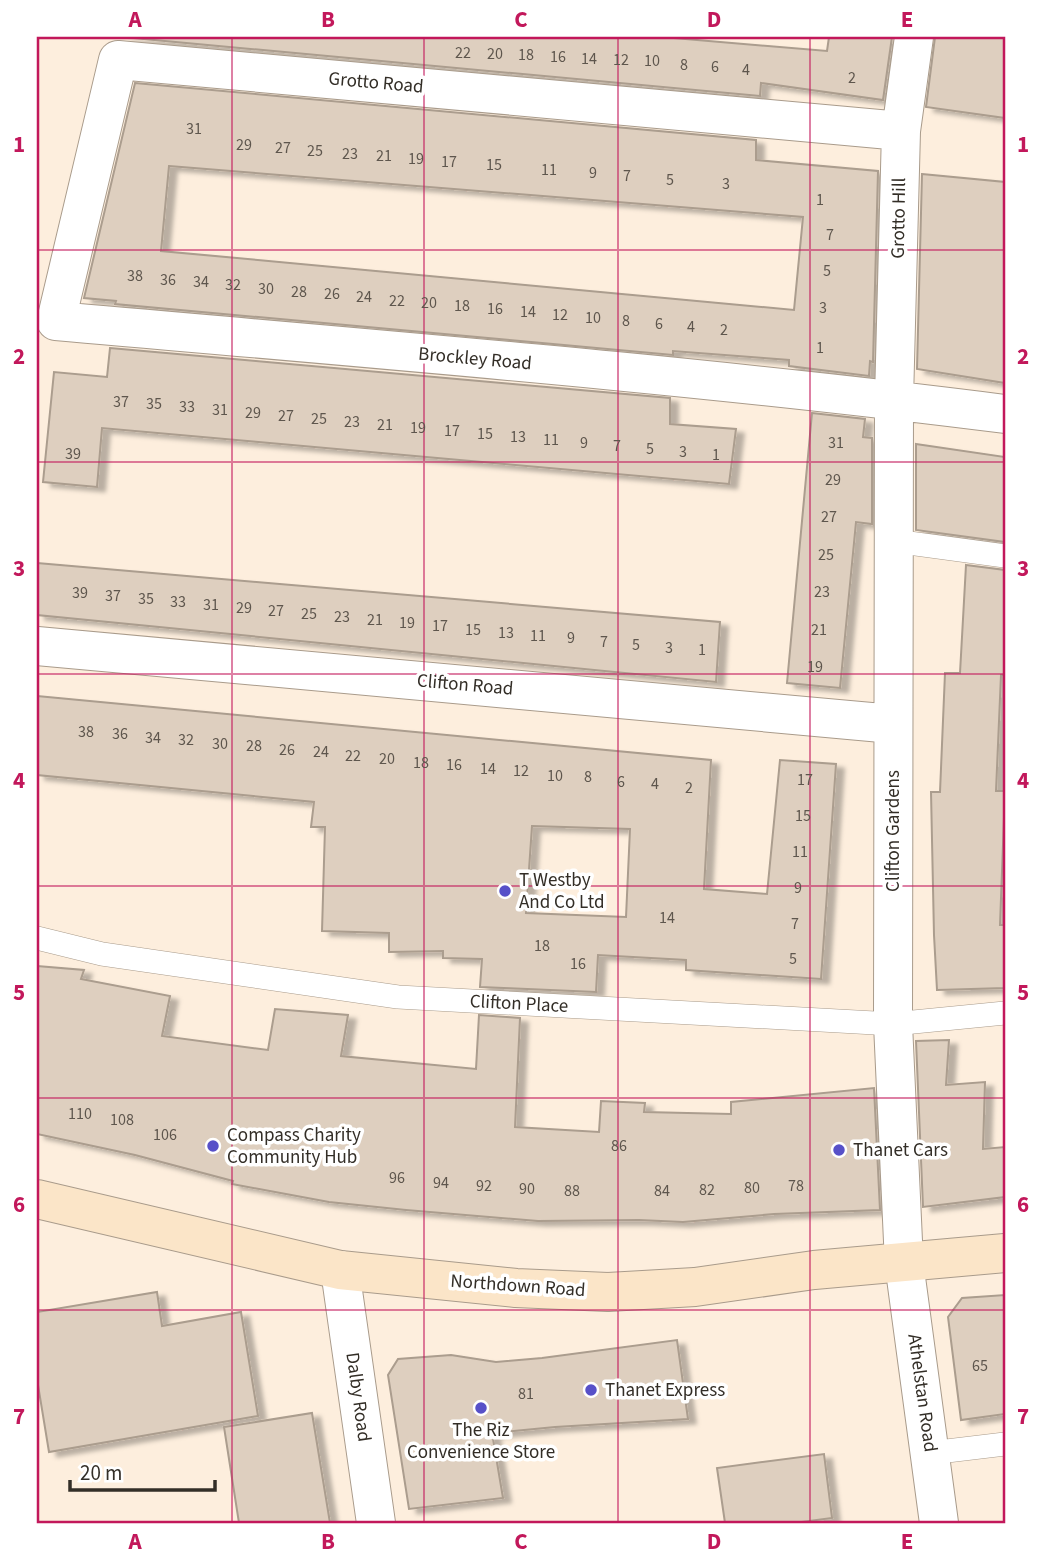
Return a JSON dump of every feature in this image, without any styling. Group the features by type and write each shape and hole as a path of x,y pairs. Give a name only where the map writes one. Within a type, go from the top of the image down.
{"main road":[{"name":"Northdown Road","path":"37,1199 340,1270 516,1288 608,1292 695,1287 814,1270 1005,1253"}],"street":[{"name":"Grotto Hill","path":"894,400 901,131 914,37"},
{"name":"Grotto Road","path":"56,321 118,60 901,131"},
{"name":"Brockley Road","path":"56,321 468,358 894,400 1005,414"},
{"name":"Clifton Gardens","path":"894,400 893,1024 904,1263"},
{"name":"Clifton Road","path":"37,646 894,724"},
{"name":"Athelstan Road","path":"904,1263 939,1523"},
{"name":"Dalby Road","path":"340,1270 376,1523"}],"lane":[{"path":"894,541 1005,556"},
{"name":"Clifton Place","path":"37,938 102,954 398,997 893,1024 1005,1013"},
{"path":"930,1453 1005,1444"}],"building":[{"path":"122,37 662,37 827,51 829,37 892,37 883,100 761,83 760,96"},
{"path":"935,37 1005,37 1005,118 926,107"},
{"path":"135,83 756,140 756,160 878,171 873,362 870,361 869,376 789,366 789,360 673,351 673,355 115,304 116,301 84,298","holes":["169,166 803,217 794,310 161,251"]},
{"path":"922,174 1005,182 1005,383 917,369"},
{"path":"110,348 670,398 670,424 736,429 729,484 102,428 97,487 43,482 54,372 107,377"},
{"path":"812,413 865,419 863,437 872,438 872,524 856,522 840,688 787,683"},
{"path":"916,444 1005,457 1005,542 916,530"},
{"path":"37,563 720,622 716,682 37,615"},
{"path":"966,565 1005,570 1005,675 1001,675 996,791 1005,791 1000,925 1005,925 1005,988 937,990 931,792 940,792 945,673 960,673"},
{"path":"37,696 711,760 704,889 767,894 780,760 836,764 821,979 686,970 686,960 598,955 596,992 480,987 482,959 443,958 443,951 389,952 389,933 322,931 325,827 311,827 314,802 37,775","holes":["532,826 630,829 626,917 526,913"]},
{"path":"37,966 84,970 81,979 170,996 162,1036 268,1050 275,1009 348,1015 341,1056 476,1069 479,1015 520,1018 515,1127 599,1132 601,1101 645,1103 644,1112 731,1114 731,1102 874,1088 880,1210 774,1214 683,1222 538,1221 406,1210 329,1202 232,1184 233,1181 135,1155 37,1134"},
{"path":"949,1040 946,1085 985,1082 983,1149 1005,1147 1005,1197 923,1207 916,1041"},
{"path":"157,1292 162,1326 241,1312 258,1416 49,1452 37,1379 37,1312"},
{"path":"1005,1295 1005,1414 961,1420 948,1317 962,1298"},
{"path":"677,1340 688,1419 492,1433 503,1498 409,1509 388,1375 398,1359 451,1355 496,1362"},
{"path":"312,1413 330,1523 239,1523 224,1427"},
{"path":"824,1454 832,1518 794,1523 725,1523 717,1468"}],"place":[{"name":"T Westby And Co Ltd","path":"505,891"},
{"name":"Compass Charity Community Hub","path":"213,1146"},
{"name":"Thanet Cars","path":"839,1150"},
{"name":"Thanet Express","path":"591,1390"},
{"name":"The Riz Convenience Store","path":"481,1408"}]}
